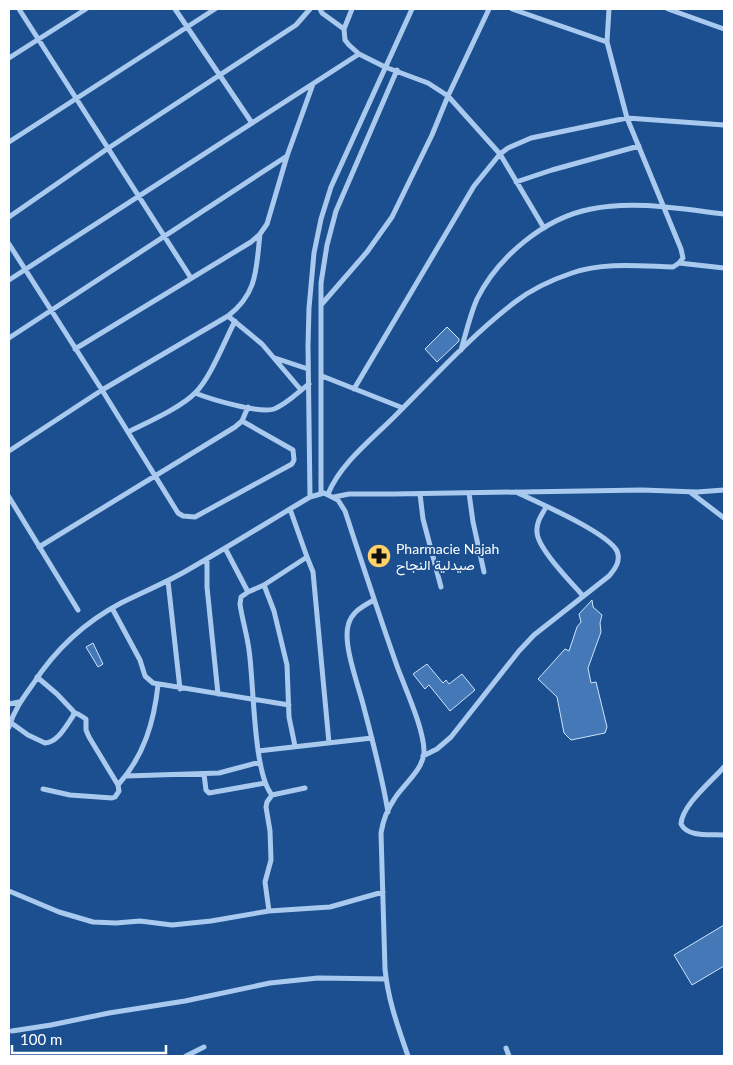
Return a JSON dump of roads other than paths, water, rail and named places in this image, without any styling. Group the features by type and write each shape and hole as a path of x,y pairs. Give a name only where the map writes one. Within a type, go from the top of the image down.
{"street":[{"path":"19,9 191,278"},
{"path":"9,58 86,9"},
{"path":"175,9 252,123"},
{"path":"9,142 215,9"},
{"path":"9,216 296,25 310,9"},
{"path":"320,9 322,13 344,28"},
{"path":"352,9 344,28 345,40 359,54 385,67 428,83 448,96 500,154 544,228"},
{"path":"310,497 309,301 314,253 321,219 331,186 412,9"},
{"path":"321,305 367,252 392,216 490,9"},
{"path":"512,9 607,42"},
{"path":"328,494 332,484 344,468 402,408 461,350 515,302 533,289 574,272 608,266 673,266 683,258 683,253 627,118 607,42 609,9"},
{"path":"668,9 724,28"},
{"path":"9,280 359,54"},
{"path":"321,493 321,283 324,258 336,211 396,70"},
{"path":"75,349 251,242 260,234 267,224 287,156 314,83"},
{"path":"354,389 474,186 500,154 508,148 531,138 627,118 724,124"},
{"path":"516,182 639,146"},
{"path":"9,338 287,156"},
{"path":"461,350 477,300 488,281 524,241 544,228 571,215 591,209 628,206 664,207 724,214"},
{"path":"9,451 102,390 228,316 240,307 252,288 260,234"},
{"path":"9,244 178,513 189,517 195,516 292,464 294,460 293,450 242,421"},
{"path":"679,263 724,268"},
{"path":"228,316 275,358 301,390"},
{"path":"128,432 182,403 196,393 235,321"},
{"path":"275,358 308,369"},
{"path":"322,376 402,408"},
{"path":"196,393 215,400 264,410 275,408 309,384"},
{"path":"39,547 242,421 248,407"},
{"path":"334,497 349,494 642,490 690,492 724,490"},
{"path":"408,1056 391,1006 386,980 381,833 388,812 396,797 414,775 424,756 437,749 451,737 534,635 615,570 619,558 613,546 600,536 516,492"},
{"path":"690,492 724,518"},
{"path":"74,713 57,738 49,743 40,742 10,724 19,702 47,664 88,624 112,608 168,581 310,497 321,493 328,494 338,500 345,511 418,724 424,756"},
{"path":"469,493 472,522 484,572"},
{"path":"420,494 424,520 441,587"},
{"path":"9,497 78,610"},
{"path":"546,507 537,524 538,538 545,551 583,596"},
{"path":"290,509 313,572 329,743"},
{"path":"225,548 248,592"},
{"path":"272,795 266,783 258,752 250,651 240,604 242,598 248,592 264,585 307,557"},
{"path":"207,559 207,588 218,694"},
{"path":"168,581 180,689"},
{"path":"264,585 274,612 287,665 290,726 295,746"},
{"path":"374,600 354,613 348,626 348,648 382,777 388,812"},
{"path":"112,608 140,660 145,676 150,681 158,685 180,689 254,698 289,705"},
{"path":"37,678 63,700 74,713 86,719 86,730 89,737 118,785 119,791 112,798 70,795 43,789"},
{"path":"118,785 135,763 146,738 153,719 158,685"},
{"path":"9,704 19,702"},
{"path":"258,752 372,738"},
{"path":"126,776 228,772 260,762"},
{"path":"724,767 688,807 683,815 682,824 687,831 694,834 724,835"},
{"path":"204,774 206,790 209,793 266,783"},
{"path":"269,911 265,882 271,860 266,802 272,795 305,788"},
{"path":"9,891 59,912 93,922 140,921 182,925 269,911 330,907 383,892"},
{"path":"12,1031 185,1001 270,982 318,978 386,980"},
{"path":"186,1056 204,1047"},
{"path":"506,1048 509,1056"}],"place":[{"name":"Pharmacie Najah صيدلية النجاح","path":"379,556"}]}
